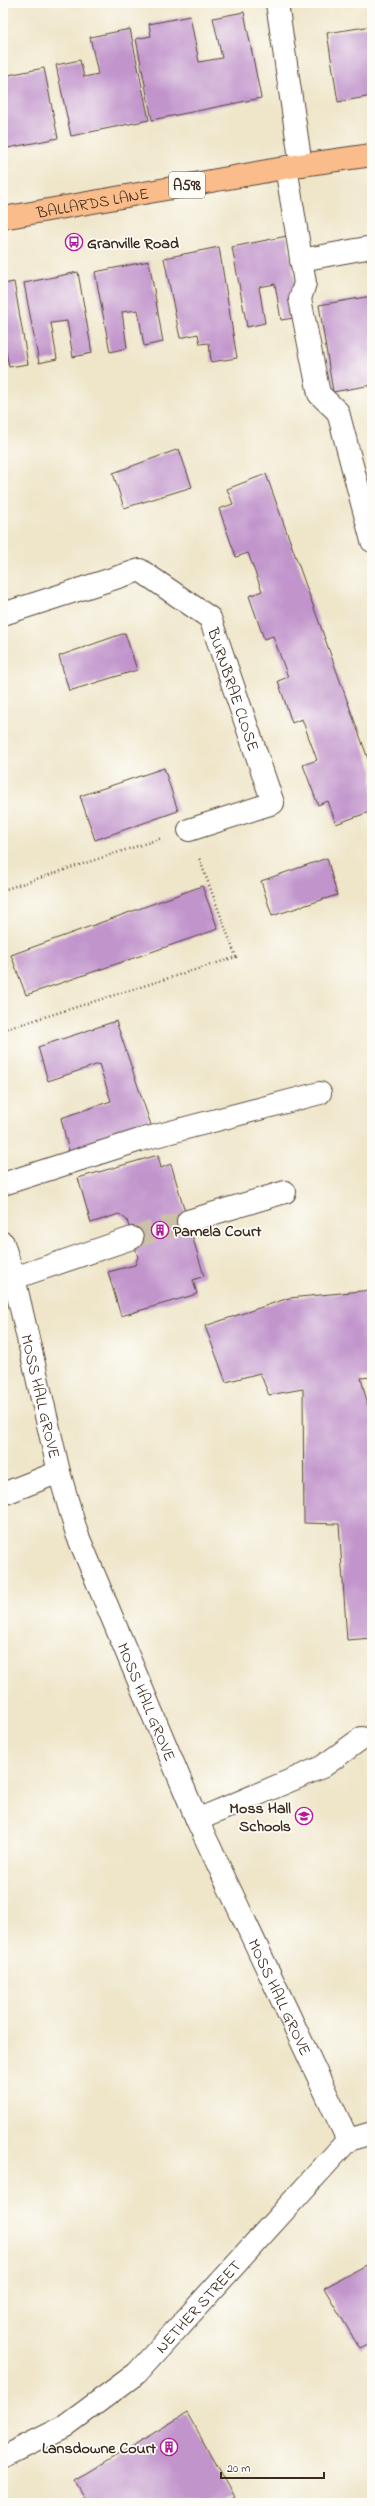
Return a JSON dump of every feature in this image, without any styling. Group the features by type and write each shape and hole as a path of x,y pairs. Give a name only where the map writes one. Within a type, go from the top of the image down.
{"main road":[{"name":"BALLARDS LANE","path":"3,218 293,166 372,155"}],"street":[{"path":"277,3 301,260 305,283 300,299 319,394 338,412 372,541"},
{"path":"301,260 372,247"},
{"name":"BURNBRAE CLOSE","path":"3,614 140,570 210,618 272,803 189,830"},
{"path":"3,1184 140,1140 320,1093"},
{"path":"188,1221 285,1192"},
{"path":"14,1278 132,1238"},
{"name":"MOSS HALL GROVE","path":"3,1243 14,1278 59,1472 77,1534 197,1820 348,2140"},
{"path":"3,1494 59,1472"},
{"path":"197,1820 322,1767 362,1738"},
{"name":"NETHER STREET","path":"3,2457 64,2427 137,2373 348,2140 372,2132"}],"path":[{"path":"3,890 189,830 236,957 3,1030"}],"building":[{"path":"244,12 261,98 152,120 136,39 151,36 149,24 190,16 199,62 222,58 213,18"},
{"path":"372,26 372,96 338,102 327,33"},
{"path":"130,29 149,120 71,136 56,65 80,60 84,77 98,74 90,37"},
{"path":"44,68 58,138 3,149 3,76"},
{"path":"287,236 301,317 281,320 275,284 259,287 265,323 247,327 232,247"},
{"path":"219,247 237,358 211,362 209,343 200,344 198,334 180,338 164,258"},
{"path":"149,261 163,342 144,346 138,310 122,312 127,348 110,352 95,272"},
{"path":"78,272 92,353 73,357 67,321 51,323 57,359 39,363 24,283"},
{"path":"14,282 28,364 9,367 3,336 3,284"},
{"path":"372,296 372,385 333,392 319,305"},
{"path":"179,449 192,487 124,508 113,473"},
{"path":"266,474 372,770 372,811 336,824 328,801 318,805 303,765 317,760 302,719 292,723 278,681 288,677 273,636 264,639 249,596 262,591 248,553 236,557 219,509 233,504 227,489"},
{"path":"125,633 137,670 69,691 59,656"},
{"path":"164,768 178,811 95,840 80,796"},
{"path":"327,858 337,895 272,916 261,881"},
{"path":"202,886 218,929 26,995 11,955"},
{"path":"116,1021 152,1128 69,1152 61,1118 111,1101 99,1064 48,1081 38,1047"},
{"name":"Pamela Court","path":"158,1155 161,1168 171,1164 204,1276 193,1280 197,1294 121,1316 108,1272 135,1265 138,1257 127,1220 119,1214 91,1223 78,1178"},
{"path":"372,1290 372,1377 361,1378 368,1406 372,1406 372,1638 347,1640 339,1524 304,1523 303,1389 269,1395 260,1373 226,1382 205,1326 289,1298"},
{"path":"372,2262 372,2343 360,2349 324,2288"},
{"name":"Lansdowne Court","path":"187,2413 234,2496 221,2503 87,2503 74,2481"}],"tunnel":[{"path":"132,1238 188,1221"}],"place":[{"name":"Granville Road","path":"74,242"},
{"name":"Pamela Court","path":"160,1230"},
{"name":"Moss Hall Schools","path":"304,1816"},
{"name":"Lansdowne Court","path":"169,2447"}]}
